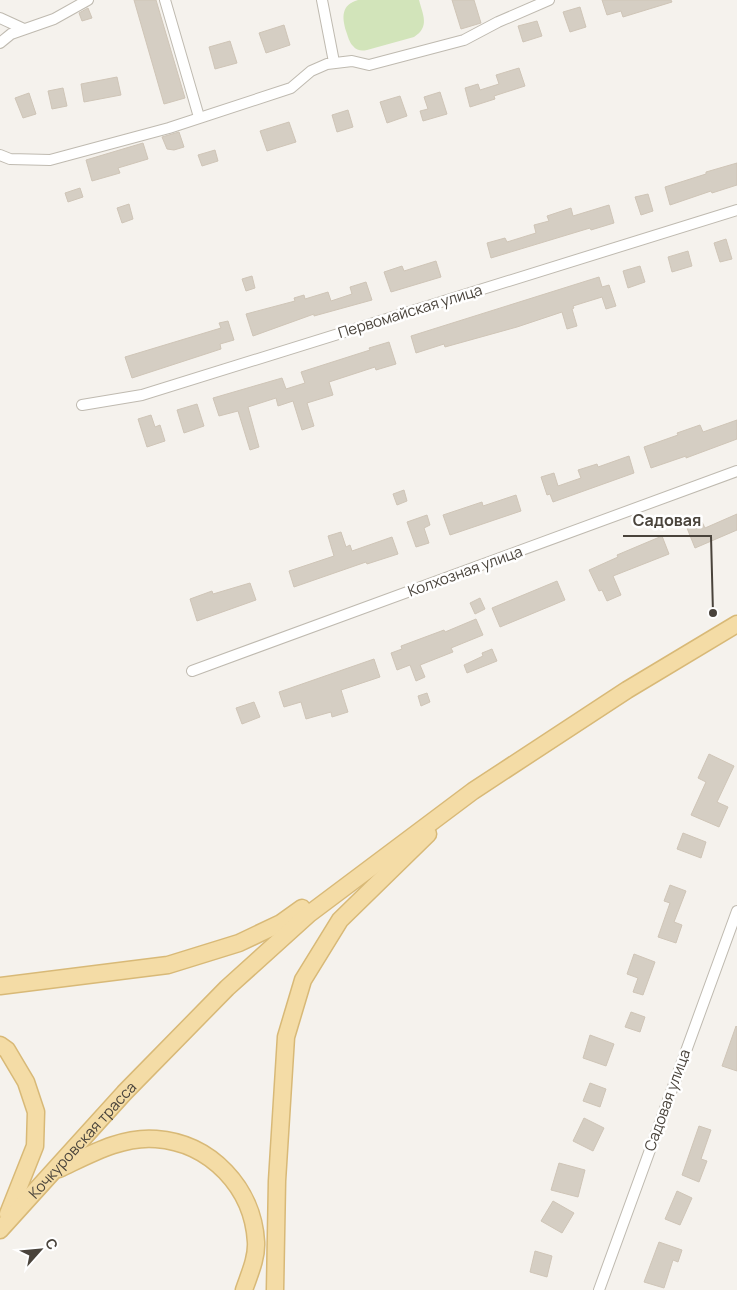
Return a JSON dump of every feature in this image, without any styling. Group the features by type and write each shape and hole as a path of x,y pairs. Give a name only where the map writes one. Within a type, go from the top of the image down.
{"main road":[{"path":"0,986 168,965 239,943 281,924 382,852 433,820 473,791 627,690 737,624"},
{"path":"275,1290 277,1181 286,1037 304,980 340,920 473,791"},
{"name":"Кочкуровская трасса","path":"2,1227 124,1093 228,988 309,914 433,820"},
{"path":"0,1044 7,1050 26,1082 36,1112 35,1146 2,1227"},
{"path":"52,1172 122,1142 155,1139 177,1142 199,1150 222,1167 240,1190 251,1214 256,1244 251,1272 244,1290"}],"street":[{"path":"0,42 10,34 54,19 88,0"},
{"path":"166,0 199,117"},
{"path":"322,0 334,62"},
{"path":"0,155 10,159 50,160 169,128 291,88 311,71 334,62 352,61 369,65 464,40 498,22 548,0"},
{"path":"0,18 24,29"},
{"name":"Первомайская улица","path":"82,405 142,395 737,210"},
{"name":"Колхозная улица","path":"192,671 737,471"},
{"name":"Садовая улица","path":"599,1290 737,911"}],"green space":[{"path":"358,0 419,0 424,25 414,37 367,50 358,50 350,41 345,26 344,12 348,5"}],"building":[{"path":"134,0 156,0 185,98 164,104"},
{"path":"452,0 474,0 481,23 461,29"},
{"path":"602,0 671,0 672,2 623,17 621,11 607,15"},
{"path":"580,7 586,27 570,32 563,12"},
{"path":"88,8 92,18 82,21 79,13"},
{"path":"537,21 542,36 523,42 518,26"},
{"path":"284,25 290,45 266,53 259,33"},
{"path":"230,41 237,63 215,69 209,47"},
{"path":"519,68 525,86 494,96 495,99 470,107 465,88 478,84 480,90 499,84 496,75"},
{"path":"117,77 121,95 84,102 81,84"},
{"path":"63,88 67,106 52,109 48,91"},
{"path":"440,92 447,114 423,121 420,111 428,109 424,97"},
{"path":"29,93 36,114 23,118 15,98"},
{"path":"400,96 407,116 387,123 380,102"},
{"path":"348,110 353,127 337,132 332,115"},
{"path":"289,122 296,142 267,151 260,131"},
{"path":"179,132 184,147 174,150 167,149 162,137"},
{"path":"143,143 148,159 118,168 120,173 92,181 86,160"},
{"path":"215,150 218,161 202,166 198,155"},
{"path":"737,163 737,185 712,193 711,191 670,205 665,187"},
{"path":"80,188 83,197 68,202 65,193"},
{"path":"648,194 653,211 641,215 635,197"},
{"path":"129,204 133,219 122,223 117,208"},
{"path":"609,205 614,223 591,230 590,228 491,258 487,243 505,238 507,242 536,233 534,225 549,221 547,216 571,208 573,216"},
{"path":"726,239 732,259 720,262 714,243"},
{"path":"688,251 692,266 672,272 668,257"},
{"path":"436,261 441,277 391,292 384,272 402,266 404,271"},
{"path":"640,266 645,282 628,288 623,271"},
{"path":"252,276 255,288 246,291 242,279"},
{"path":"599,277 602,287 609,285 616,306 606,309 602,297 573,306 574,308 572,309 577,326 567,329 562,312 517,327 445,347 444,344 416,353 411,336"},
{"path":"366,282 372,300 314,316 314,314 253,336 246,314 295,301 294,298 304,295 305,299 328,292 331,301 352,294 350,287"},
{"path":"228,321 234,340 220,344 221,349 132,378 125,357 221,328 219,323"},
{"path":"389,342 396,364 376,370 375,367 329,382 333,395 307,403 314,426 302,430 293,401 278,406 276,398 248,407 259,447 250,450 238,411 219,416 213,398 282,378 286,389 305,383 301,372"},
{"path":"197,404 204,426 184,433 177,410"},
{"path":"151,415 155,427 160,425 165,441 147,447 138,419"},
{"path":"737,420 737,439 686,458 686,456 651,468 644,447 700,425 703,432"},
{"path":"629,456 634,473 553,502 550,494 547,495 541,477 554,473 558,486 581,478 578,470 597,464 598,467"},
{"path":"404,490 407,501 397,505 393,494"},
{"path":"516,495 521,511 450,535 443,515 482,502 483,506"},
{"path":"737,514 737,530 695,548 687,528 702,522 705,528"},
{"path":"427,515 430,525 424,528 429,543 416,547 407,522"},
{"path":"341,532 346,547 350,545 352,551 392,537 398,554 367,564 366,562 294,587 289,571 334,556 328,536"},
{"path":"662,536 669,554 613,576 621,595 607,601 602,590 599,591 589,570 618,557 617,555"},
{"path":"557,581 565,600 500,627 492,608"},
{"path":"250,583 256,600 197,621 190,599 212,591 213,594"},
{"path":"480,598 485,609 475,614 470,603"},
{"path":"476,619 483,635 451,648 453,652 420,665 425,677 416,681 410,665 397,670 391,653 402,649 401,646 444,630 445,632"},
{"path":"492,649 497,661 467,673 464,665 483,656 482,653"},
{"path":"374,659 380,677 341,690 348,712 332,717 331,712 306,719 301,702 284,707 279,692"},
{"path":"427,693 430,702 421,706 418,696"},
{"path":"254,702 260,717 242,724 236,708"},
{"path":"709,754 734,766 717,802 728,807 719,827 691,815 706,782 698,778"},
{"path":"683,833 706,842 701,858 677,849"},
{"path":"670,885 686,891 674,922 682,925 676,943 658,937 670,903 664,901"},
{"path":"634,954 655,962 643,995 633,992 638,978 627,974"},
{"path":"631,1012 645,1017 640,1032 625,1027"},
{"path":"737,1027 737,1071 722,1066"},
{"path":"590,1035 614,1044 606,1066 583,1058"},
{"path":"590,1083 606,1089 600,1107 583,1101"},
{"path":"584,1118 604,1128 593,1151 573,1141"},
{"path":"699,1126 711,1130 701,1159 707,1161 699,1182 682,1175"},
{"path":"559,1163 585,1170 578,1197 551,1190"},
{"path":"677,1191 692,1198 680,1225 665,1219"},
{"path":"553,1201 574,1213 562,1233 541,1221"},
{"path":"659,1242 682,1250 678,1262 673,1260 664,1288 644,1282"},
{"path":"535,1251 552,1256 547,1277 530,1272"}],"place":[{"name":"Садовая","path":"713,613"}]}
